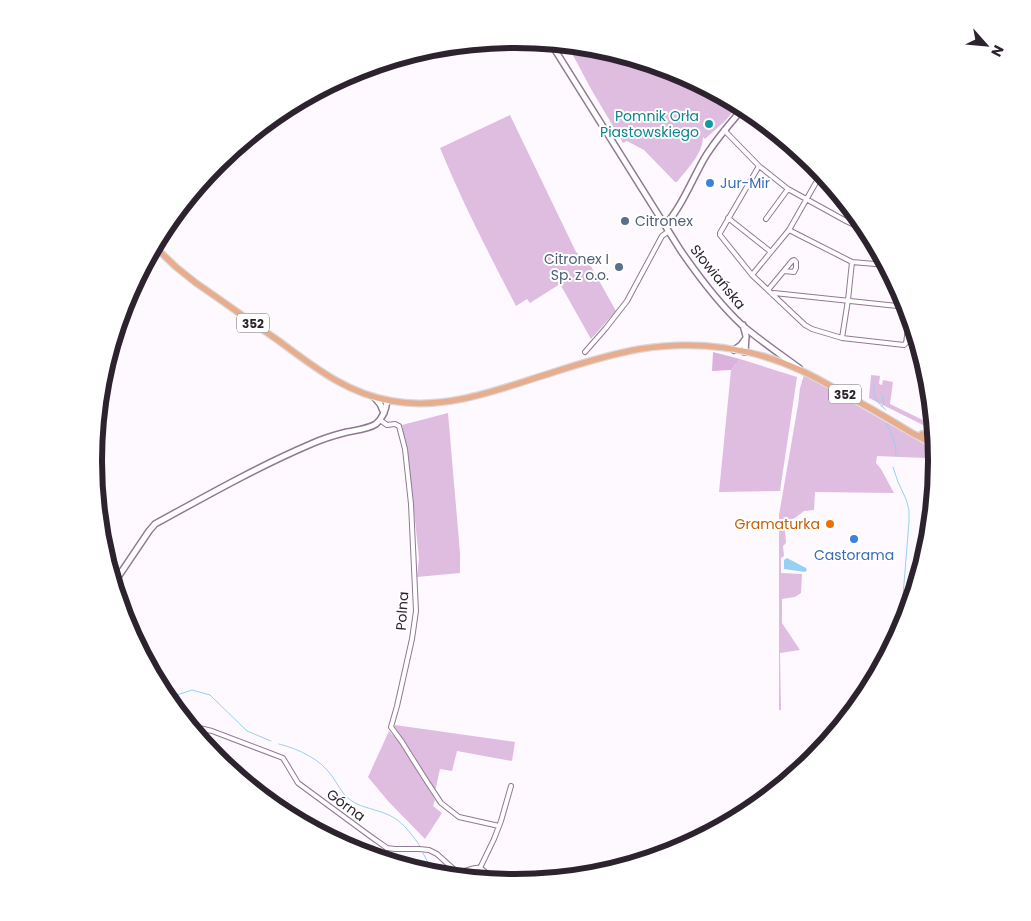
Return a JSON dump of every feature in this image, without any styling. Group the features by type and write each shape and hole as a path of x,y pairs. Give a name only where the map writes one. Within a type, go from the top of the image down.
{"main road":[{"name":"352","path":"160,252 196,283 326,375 373,397 418,404 448,402 611,355 663,346 707,346 745,352 803,371 928,442"},
{"name":"352","path":"886,417 928,437"}],"street":[{"name":"Słowiańska","path":"555,49 681,251 704,283 743,325 746,338 745,352"},
{"path":"665,225 673,216 709,150 739,113"},
{"path":"724,130 758,166 788,189 855,226"},
{"path":"758,166 720,230 720,235 752,275 808,327 842,338 904,345 908,331"},
{"path":"752,275 788,230 818,179"},
{"path":"766,219 788,189"},
{"path":"728,218 771,252"},
{"path":"788,230 852,262 879,264"},
{"path":"585,352 627,302 662,236 669,231"},
{"path":"842,338 852,262"},
{"path":"768,290 784,271"},
{"path":"772,294 898,306"},
{"path":"743,325 803,371"},
{"path":"734,350 746,338"},
{"path":"373,397 380,404 384,414"},
{"path":"119,575 155,524 283,457 323,439 370,427 380,420 384,414 388,400"},
{"name":"Polna","path":"380,420 387,425 395,424 399,426 404,449 411,504 415,583 416,611 412,639 391,727 441,803 459,817 499,826"},
{"name":"Górna","path":"201,728 283,758 298,783 387,848 429,850 437,854 451,868"},
{"path":"485,873 480,868 499,826 511,786"},
{"name":"Górna","path":"467,871 480,868"}],"shaded area":[{"path":"571,51 596,55 648,69 698,90 734,110 705,139 703,137 700,149 690,167 675,182 644,150 627,141 623,143"},
{"path":"510,115 576,252 588,261 616,311 591,339 560,284 530,303 527,299 516,306 467,208 440,148"},
{"path":"713,352 740,359 731,370 712,371"},
{"path":"740,359 797,377 780,491 719,492 731,370"},
{"path":"804,375 924,444 928,451 928,458 877,456 876,463 894,493 815,492 814,510 804,511 790,520 780,520 780,525 785,530 786,543 783,546 784,556 781,558 781,573 802,574 801,593 795,597 782,599 782,623 800,650 780,653 781,710 779,710 779,515 800,388"},
{"path":"871,375 880,376 879,384 882,385 883,380 893,382 890,404 927,422 927,427 869,398"},
{"path":"448,413 460,573 417,577 419,558 402,425"},
{"path":"395,725 515,742 512,761 457,751 452,771 440,769 435,792 395,728"},
{"path":"389,731 403,746 435,800 433,806 442,813 425,839 388,801 368,777"}],"water":[{"path":"787,558 807,570 805,572 784,569 784,560"}],"waterway":[{"path":"874,384 876,399 886,410"},
{"path":"882,395 884,404 882,406"},
{"path":"887,424 895,444 896,456"},
{"path":"893,467 909,510 902,606"},
{"path":"176,695 192,690 210,695 247,731 271,741"},
{"path":"279,744 301,752 315,760 327,770 348,798 400,822 420,846"},
{"path":"423,853 429,864"}],"place":[{"name":"Pomnik Orła Piastowskiego","path":"709,124"},
{"name":"Jur-Mir","path":"710,183"},
{"name":"Citronex","path":"625,221"},
{"name":"Citronex I Sp. z o.o.","path":"619,267"},
{"name":"Gramaturka","path":"830,524"},
{"name":"Castorama","path":"854,539"}]}
